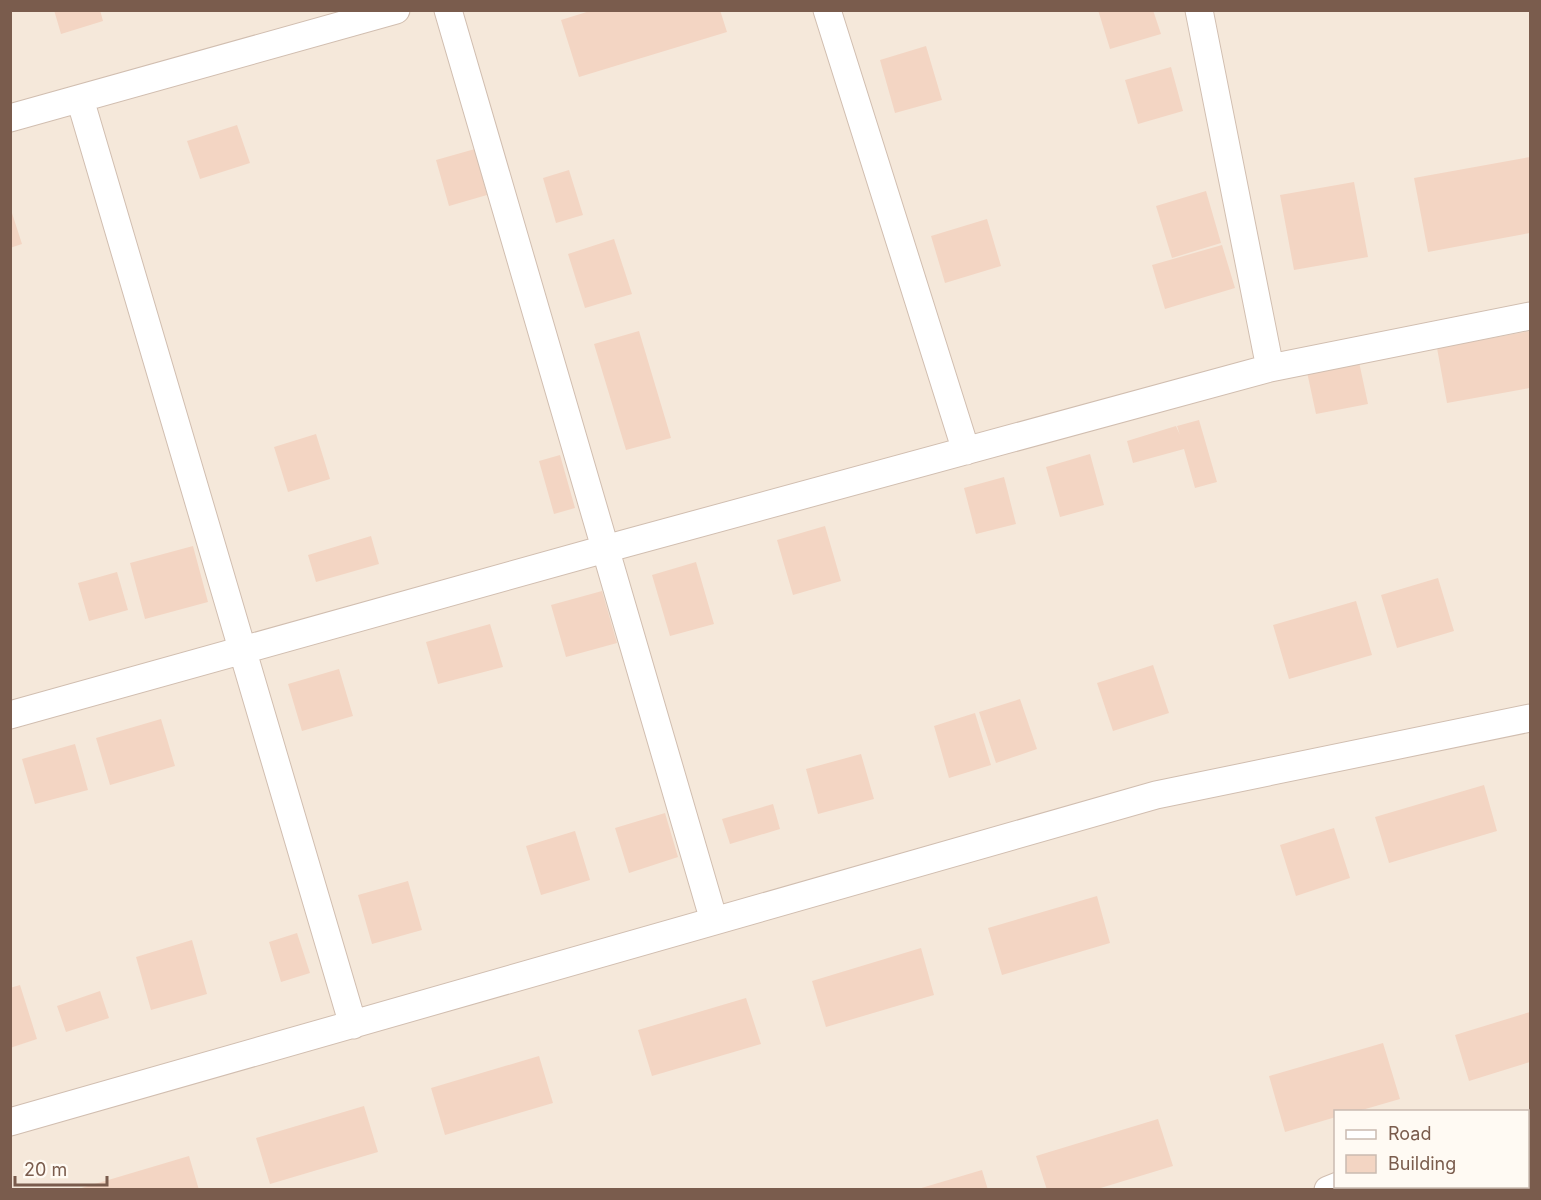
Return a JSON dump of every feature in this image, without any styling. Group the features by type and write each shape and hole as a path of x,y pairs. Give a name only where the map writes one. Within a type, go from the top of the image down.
{"street":[{"path":"10,118 396,10"},
{"path":"448,10 714,921"},
{"path":"826,10 966,451"},
{"path":"1199,10 1270,368"},
{"path":"80,99 352,1024"},
{"path":"10,715 605,549 1270,368 1530,316"},
{"path":"10,1122 1156,795 1530,718"}],"shaded area":[{"path":"10,11 1530,11 1530,1189 11,1189"}],"building":[{"path":"54,10 100,10 103,21 61,34"},
{"path":"593,10 720,10 727,32 579,77 561,20"},
{"path":"1098,10 1153,10 1161,34 1110,49"},
{"path":"926,46 942,100 895,113 880,60"},
{"path":"1171,67 1183,111 1138,124 1125,80"},
{"path":"237,125 250,163 200,179 187,141"},
{"path":"475,149 487,195 449,206 436,160"},
{"path":"1530,157 1530,233 1428,252 1414,178"},
{"path":"569,170 583,215 556,223 543,178"},
{"path":"1354,182 1368,257 1294,270 1280,195"},
{"path":"1206,191 1221,243 1172,258 1156,206"},
{"path":"10,211 22,244 10,248"},
{"path":"987,219 1001,266 945,283 931,236"},
{"path":"614,239 632,294 585,308 568,254"},
{"path":"1222,245 1235,288 1165,309 1152,265"},
{"path":"639,331 671,438 626,450 594,344"},
{"path":"1530,331 1530,388 1447,403 1437,348"},
{"path":"1359,362 1368,404 1316,414 1307,372"},
{"path":"1199,420 1217,482 1195,488 1184,449 1133,463 1127,441 1176,426 1180,435 1177,426"},
{"path":"316,434 330,479 288,492 274,447"},
{"path":"1090,454 1104,505 1060,517 1046,467"},
{"path":"560,455 575,508 554,514 539,461"},
{"path":"1004,477 1016,524 976,534 964,488"},
{"path":"825,526 841,581 793,595 777,540"},
{"path":"371,536 379,564 316,582 308,555"},
{"path":"193,546 208,602 145,619 130,563"},
{"path":"696,562 714,624 670,636 652,575"},
{"path":"117,572 128,610 89,621 78,583"},
{"path":"1438,578 1454,631 1397,648 1381,595"},
{"path":"602,591 617,643 566,657 551,605"},
{"path":"1356,601 1372,655 1289,679 1273,625"},
{"path":"490,624 503,667 438,684 426,642"},
{"path":"1153,665 1169,713 1113,731 1097,683"},
{"path":"339,669 353,716 302,731 288,684"},
{"path":"1020,699 1037,749 996,763 979,712"},
{"path":"975,713 991,765 949,778 934,726"},
{"path":"161,719 175,766 110,785 96,738"},
{"path":"75,744 88,790 35,804 22,759"},
{"path":"861,754 874,799 818,814 806,769"},
{"path":"1484,785 1497,831 1389,863 1375,817"},
{"path":"773,804 780,829 730,844 722,819"},
{"path":"665,813 678,857 629,873 615,828"},
{"path":"1334,828 1350,878 1296,896 1280,845"},
{"path":"575,831 590,880 541,895 526,846"},
{"path":"408,881 422,930 372,944 358,895"},
{"path":"1097,896 1110,943 1002,975 988,928"},
{"path":"297,933 310,973 281,982 269,942"},
{"path":"192,940 207,994 151,1010 136,957"},
{"path":"921,948 934,995 826,1027 812,981"},
{"path":"20,985 37,1039 10,1048 10,988"},
{"path":"100,991 109,1018 66,1032 57,1006"},
{"path":"746,998 761,1044 652,1076 638,1030"},
{"path":"1530,1012 1530,1062 1469,1081 1455,1035"},
{"path":"1383,1043 1400,1099 1362,1110 1334,1110 1334,1118 1285,1132 1269,1076"},
{"path":"539,1056 553,1103 445,1135 431,1088"},
{"path":"364,1106 378,1152 270,1184 256,1138"},
{"path":"1158,1119 1173,1166 1094,1190 1047,1190 1036,1156"},
{"path":"189,1156 199,1190 78,1189"},
{"path":"982,1170 988,1190 918,1190 918,1189"}]}
